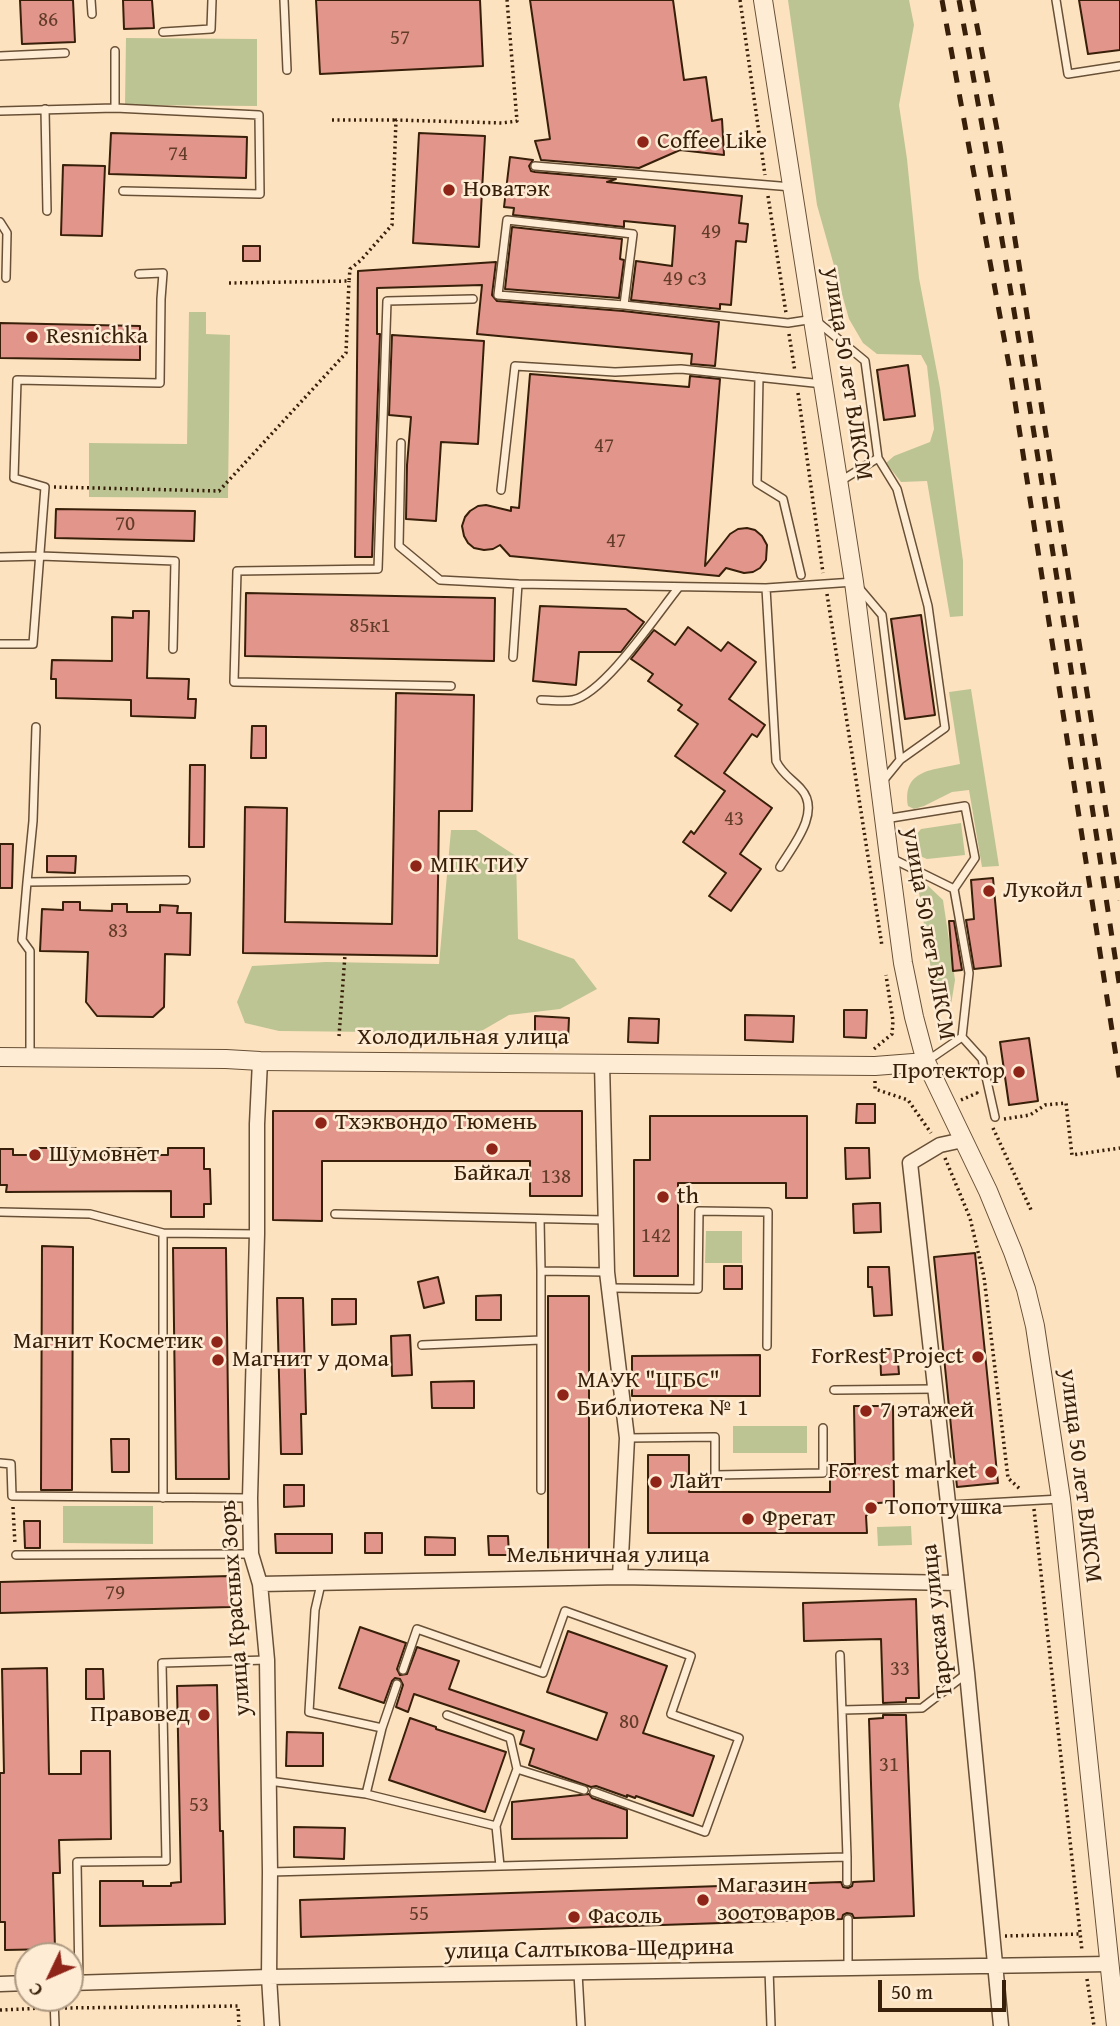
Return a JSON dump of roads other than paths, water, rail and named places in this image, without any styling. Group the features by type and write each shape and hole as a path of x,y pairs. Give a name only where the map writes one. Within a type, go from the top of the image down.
{"street":[{"name":"улица 50 лет ВЛКСМ","path":"763,0 854,582 903,963 914,1017 926,1062 988,1191 1026,1289 1035,1326 1061,1499 1116,2026"},
{"name":"Холодильная улица","path":"0,1056 875,1066 926,1062"},
{"name":"улица Красных Зорь","path":"260,1061 250,1498 251,1554 260,1584 267,1660 270,1872 268,1977 272,2026"},
{"path":"602,1063 607,1272 627,1438 620,1577"},
{"name":"Тарская улица","path":"964,1140 940,1145 910,1163 967,1673 1000,2026"},
{"name":"Мельничная улица","path":"260,1584 620,1577 957,1583"},
{"name":"улица Салтыкова-Щедрина","path":"84,1982 1109,1964"}],"lane":[{"path":"92,0 92,14"},
{"path":"163,32 211,29 212,0"},
{"path":"284,0 287,71"},
{"path":"1056,0 1068,74 1120,66"},
{"path":"115,108 116,51"},
{"path":"0,56 65,53"},
{"path":"0,110 115,108 259,115 260,194 122,191"},
{"path":"45,109 47,211"},
{"path":"535,166 793,187"},
{"path":"625,305 633,234 507,220 498,295 625,305 788,323 814,319 865,361 878,458 897,489 928,606 945,728 900,760 880,785"},
{"path":"0,222 7,233 6,278"},
{"path":"0,644 33,644 45,487 14,478 17,380 160,383 163,273 139,274"},
{"path":"451,686 234,682 237,571 378,569 387,301 473,299"},
{"path":"501,490 515,366 615,372 681,369 824,384"},
{"path":"759,377 758,483 783,499 801,575"},
{"path":"401,443 399,546 440,580 766,588 854,582 882,615 900,760"},
{"path":"838,483 878,458"},
{"path":"0,557 175,561 173,649"},
{"path":"513,657 519,584"},
{"path":"541,700 573,700 591,692 607,678 679,587"},
{"path":"766,588 775,761 781,772 804,792 809,806 807,820 780,867"},
{"path":"30,1057 30,951 22,940 33,821 36,727"},
{"path":"884,820 965,806 975,858 954,888 969,974 962,1037 982,1059 996,1120"},
{"path":"889,857 954,888"},
{"path":"27,882 186,880"},
{"path":"926,1062 962,1037"},
{"path":"610,1288 698,1289 699,1211 768,1212 767,1346"},
{"path":"0,1212 90,1214 163,1233 257,1234"},
{"path":"335,1214 606,1220"},
{"path":"540,1219 541,1490"},
{"path":"163,1233 163,1498"},
{"path":"541,1271 607,1272"},
{"path":"422,1346 541,1340"},
{"path":"834,1390 935,1389"},
{"path":"627,1438 715,1437 715,1475 823,1473 822,1428"},
{"path":"0,1463 11,1464 12,1496 250,1498"},
{"path":"949,1505 1061,1499"},
{"path":"16,1555 251,1554"},
{"path":"321,1583 315,1610 309,1712 382,1728"},
{"path":"403,1670 417,1629 543,1673 565,1611 691,1656 671,1714 739,1738 705,1832 594,1793"},
{"path":"840,1656 847,1882"},
{"path":"75,1942 77,1862 166,1861 162,1663 267,1660"},
{"path":"842,1710 922,1708 967,1673"},
{"path":"366,1794 382,1728 397,1684"},
{"path":"447,1715 510,1738 517,1769 496,1826 500,1866"},
{"path":"517,1769 583,1790"},
{"path":"269,1781 366,1794 496,1826"},
{"path":"270,1872 847,1857"},
{"path":"848,1919 848,1968"},
{"path":"769,1969 771,2026"},
{"path":"578,1973 581,2026"}],"railway":[{"path":"942,0 1011,376 1120,1082"},
{"path":"959,0 1024,370 1120,989"},
{"path":"972,0 1000,145 1120,900"}],"place":[{"name":"Coffee Like","path":"643,142"},
{"name":"Новатэк","path":"449,190"},
{"name":"Resnichka","path":"32,337"},
{"name":"МПК ТИУ","path":"416,866"},
{"name":"Лукойл","path":"989,891"},
{"name":"Протектор","path":"1019,1072"},
{"name":"Тхэквондо Тюмень","path":"321,1123"},
{"name":"Байкал","path":"492,1149"},
{"name":"Шумовнет","path":"35,1155"},
{"name":"th","path":"663,1197"},
{"name":"Магнит Косметик","path":"217,1342"},
{"name":"ForRest Project","path":"978,1357"},
{"name":"Магнит у дома","path":"218,1360"},
{"name":"МАУК \"ЦГБС\" Библиотека № 1","path":"563,1395"},
{"name":"7 этажей","path":"866,1411"},
{"name":"Forrest market","path":"991,1472"},
{"name":"Лайт","path":"656,1482"},
{"name":"Топотушка","path":"871,1508"},
{"name":"Фрегат","path":"748,1519"},
{"name":"Правовед","path":"204,1715"},
{"name":"Магазин зоотоваров","path":"703,1900"},
{"name":"Фасоль","path":"574,1917"}]}
